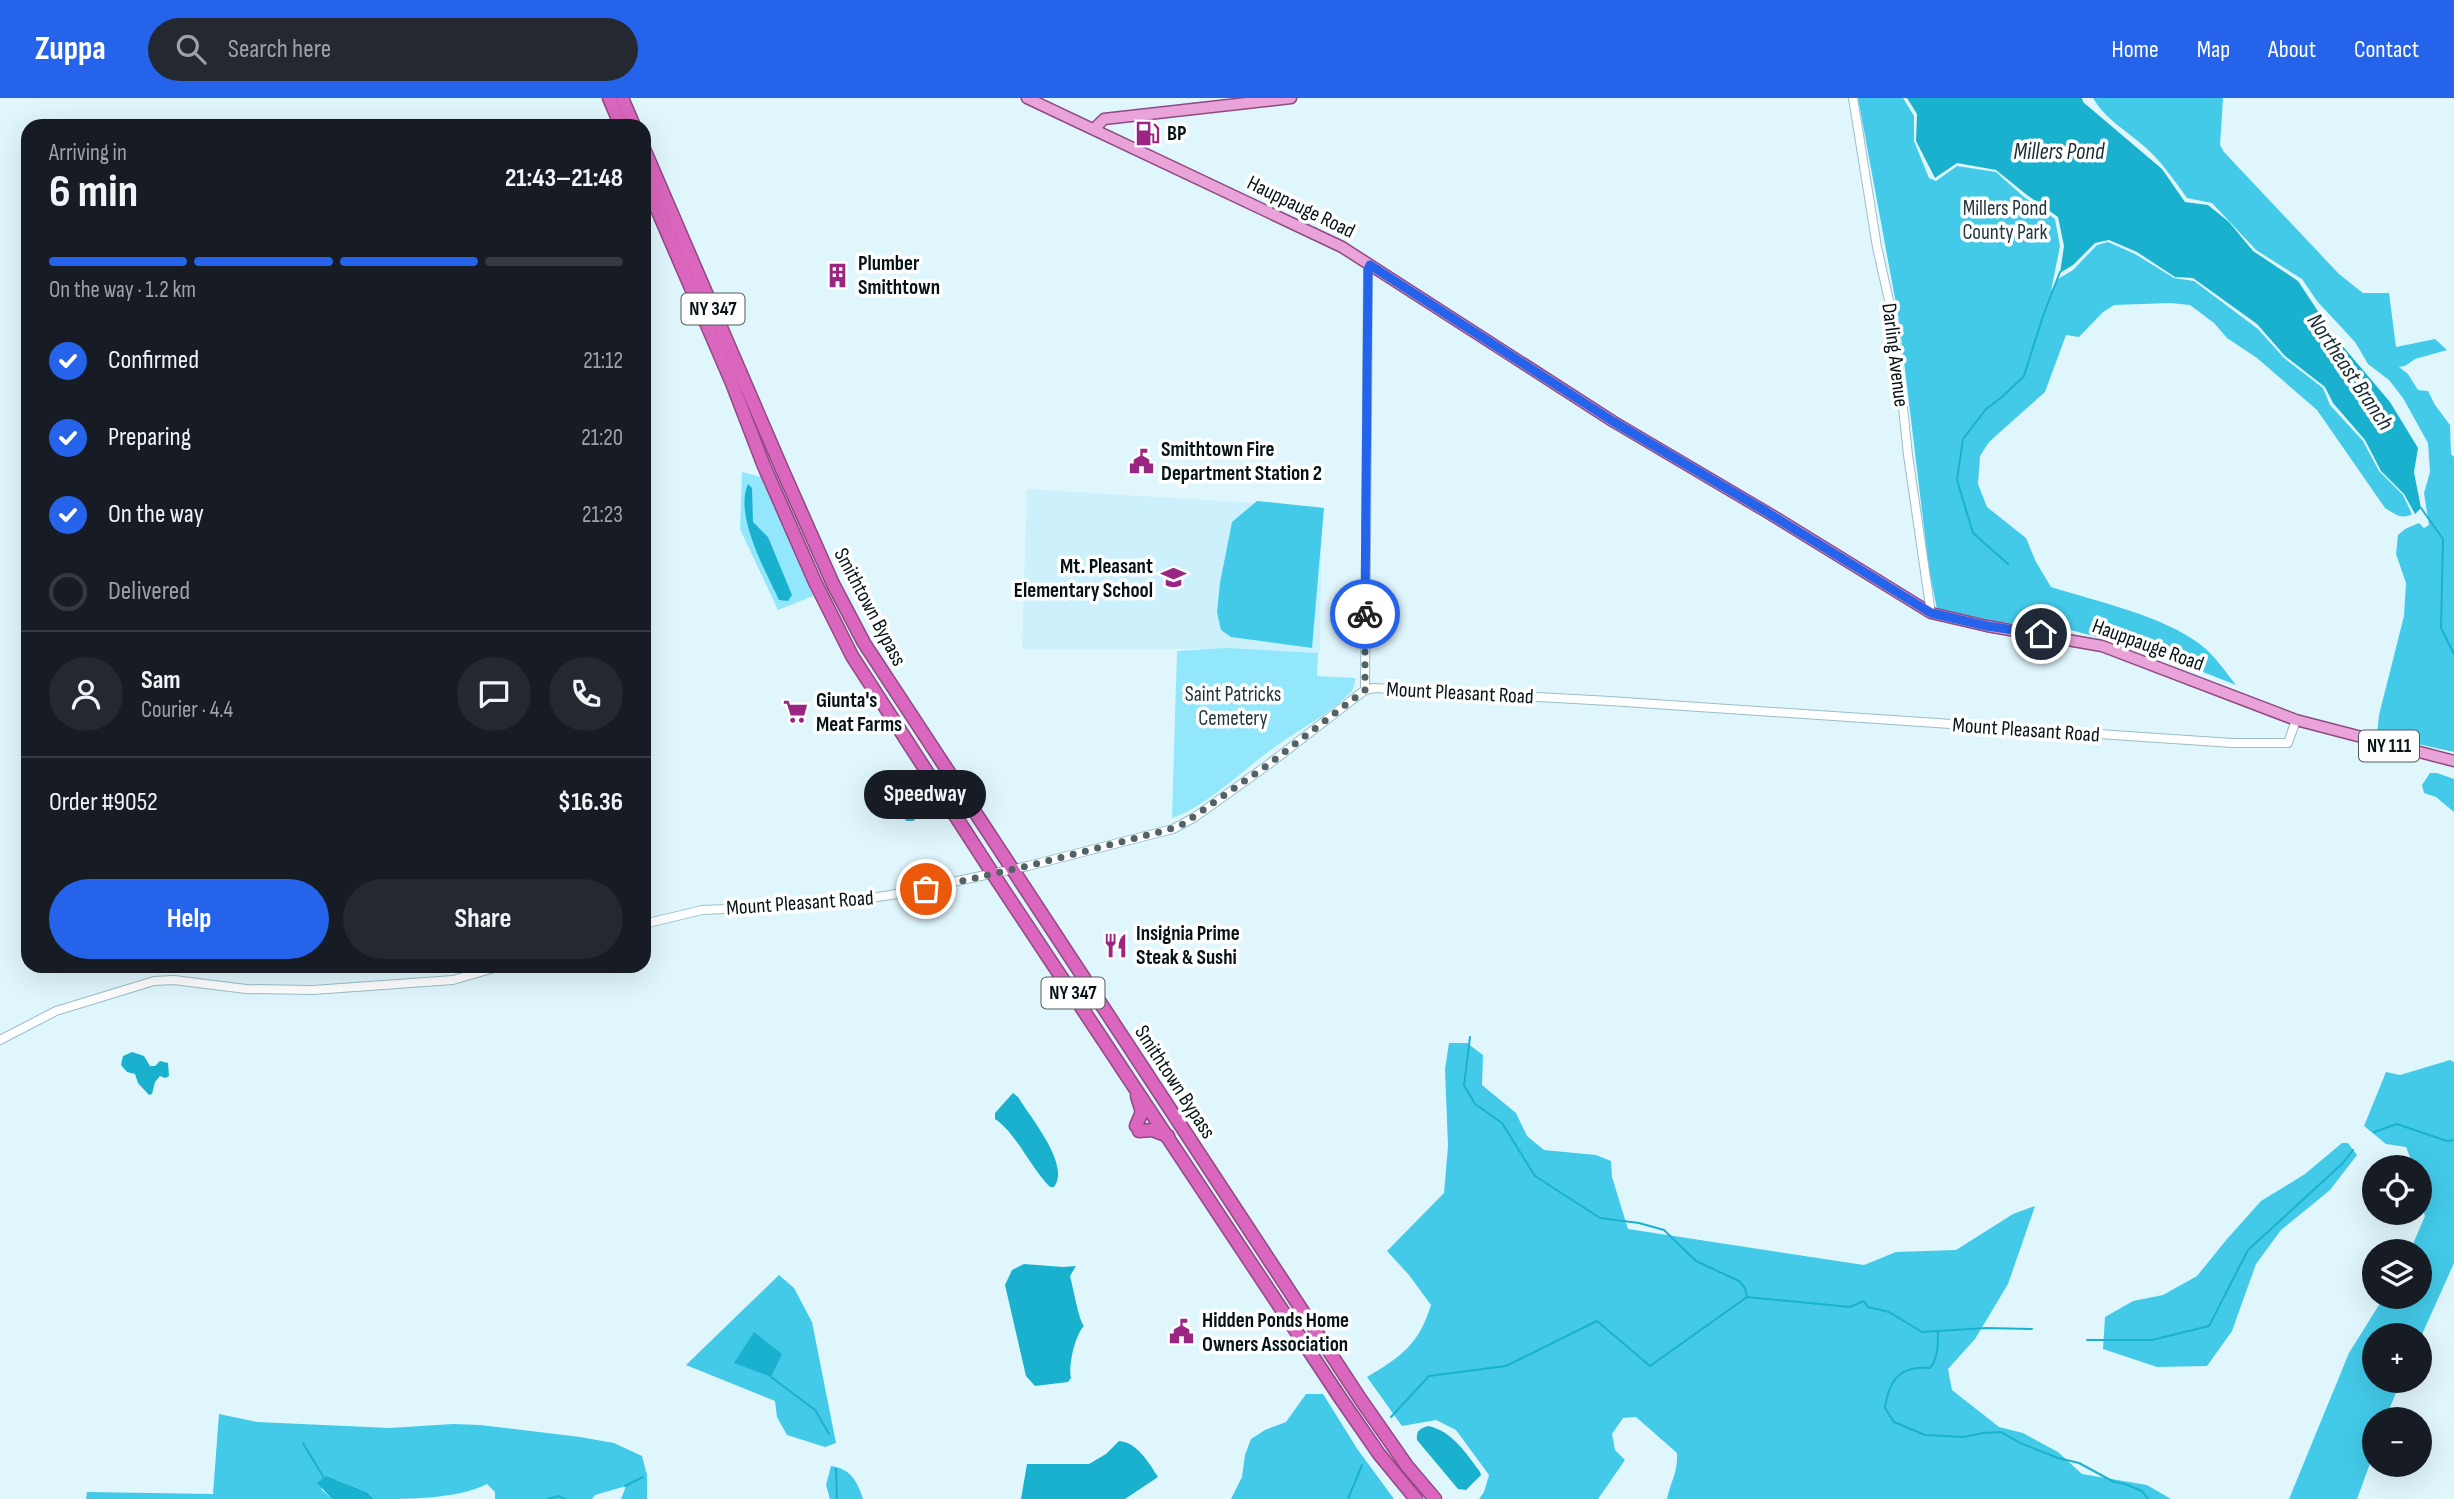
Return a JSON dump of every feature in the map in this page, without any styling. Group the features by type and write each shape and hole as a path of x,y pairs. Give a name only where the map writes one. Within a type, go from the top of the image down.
{"highway":[{"path":"609,98 618,119"},
{"path":"622,98 631,119"},
{"name":"Smithtown Bypass","path":"651,165 843,604 876,662 1366,1408 1407,1466 1435,1499"},
{"name":"Smithtown Bypass","path":"651,195 732,383 764,466 831,616 863,675 1346,1407 1379,1454 1416,1499"},
{"path":"1133,1083 1142,1112 1138,1129 1168,1136"}],"main road":[{"name":"NY 111","path":"1027,98 1094,128"},
{"path":"1094,128 1104,119 1291,98"},
{"name":"Hauppauge Road","path":"1094,128 1342,247 1603,415 1931,613 1987,626 2102,646 2296,720 2454,761"}],"street":[{"name":"Darling Avenue","path":"1853,98 1877,247 1894,323 1908,455 1931,613"},
{"path":"1365,690 1367,334 1370,265"},
{"name":"Mount Pleasant Road","path":"651,922 702,910 857,901 1012,870 1179,827 1269,764 1365,690 1374,688 2232,743 2288,743 2296,720"},
{"path":"0,1040 56,1011 155,981 174,980 246,989 313,990 453,980 477,973"}],"shaded area":[{"name":"Mt. Pleasant Elementary School","path":"1027,489 1322,507 1320,653 1222,649 1022,649"}],"green space":[{"name":"Millers Pond County Park","path":"1858,98 1903,98 1914,116 1914,141 1929,178 1936,181 1957,166 1996,172 2024,197 2055,219 2060,246 2051,291 2058,279 2073,270 2097,245 2108,242 2135,254 2174,278 2194,281 2258,329 2284,358 2323,388 2330,405 2363,441 2379,471 2403,495 2412,514 2401,516 2385,508 2317,410 2190,305 2114,305 2103,312 2079,337 2066,335 2045,392 1989,442 1980,456 1978,484 1987,507 2026,538 2051,587 2129,610 2168,625 2201,645 2236,685 2152,652 2071,630 1992,621 1937,609 1929,569 1899,320"},
{"path":"2093,98 2223,98 2220,145 2224,152 2339,274 2363,293 2389,293 2396,347 2435,339 2447,350 2415,359 2399,367 2408,374 2418,390 2428,391 2450,425 2451,454 2454,457 2454,752 2377,735 2379,715 2404,616 2406,583 2396,554 2398,535 2419,523 2424,528 2429,525 2424,493 2430,472 2428,443 2403,398 2389,380 2368,364 2355,342 2317,301 2302,279 2256,250 2212,203 2187,198 2157,159 2110,119"},
{"path":"742,472 761,477 813,596 778,610 740,529"},
{"path":"1257,501 1324,508 1312,648 1231,637 1221,630 1217,612 1232,522"},
{"name":"Saint Patricks Cemetery","path":"1226,648 1318,653 1317,676 1355,678 1354,686 1334,707 1275,747 1198,806 1172,818 1177,651"},
{"path":"2430,773 2454,779 2454,812 2436,797 2424,793 2422,785"},
{"path":"1449,1043 1467,1043 1483,1055 1482,1085 1516,1113 1527,1136 1544,1150 1596,1155 1611,1161 1612,1177 1628,1229 1864,1265 1896,1252 1956,1250 2013,1214 2035,1206 2008,1284 1975,1339 1948,1369 1952,1390 1999,1427 2023,1433 2058,1452 2082,1474 2147,1485 2171,1499 1667,1499 1677,1453 1636,1417 1623,1418 1612,1434 1615,1450 1625,1460 1598,1499 1479,1499 1489,1475 1456,1430 1436,1420 1402,1426 1367,1377 1390,1363 1407,1348 1421,1330 1431,1305 1387,1251 1444,1193 1448,1146 1445,1069"},
{"path":"2450,1060 2454,1062 2454,1263 2427,1323 2368,1323 2376,1309 2432,1309 2432,1239 2415,1239 2421,1225 2432,1225 2432,1155 2409,1155 2406,1147 2386,1144 2364,1126 2386,1072 2400,1075"},
{"path":"2342,1143 2348,1143 2357,1155 2330,1190 2281,1230 2256,1264 2232,1331 2207,1366 2157,1367 2103,1349 2105,1317 2133,1301 2163,1295 2197,1276 2261,1201 2305,1174"},
{"path":"779,1275 794,1288 812,1322 836,1443 825,1447 787,1435 777,1417 775,1401 686,1365"},
{"path":"2362,1332 2362,1393 2396,1393 2390,1407 2362,1407 2362,1477 2365,1477 2357,1499 2289,1499 2349,1353"},
{"path":"1306,1394 1323,1394 1358,1450 1394,1499 1231,1499 1242,1477 1245,1455 1251,1439 1286,1422"},
{"path":"219,1414 257,1422 390,1428 480,1425 614,1443 642,1456 647,1475 647,1499 621,1499 626,1486 595,1495 592,1499 495,1499 495,1492 487,1484 448,1495 374,1499 367,1492 336,1480 321,1489 332,1499 86,1499 87,1492 213,1494"},
{"path":"831,1466 844,1470 852,1477 863,1499 830,1499 826,1485"}],"water":[{"name":"Millers Pond","path":"1907,98 2082,98 2083,102 2162,169 2185,202 2208,205 2229,222 2253,251 2298,281 2335,337 2390,402 2418,448 2414,472 2421,508 2415,514 2404,494 2381,471 2365,440 2333,403 2325,387 2285,356 2257,324 2193,278 2175,277 2137,252 2109,240 2095,243 2073,265 2060,273 2064,246 2058,217 1996,170 1957,163 1935,178 1916,141 1917,114"},
{"path":"748,484 752,488 753,522 768,537 792,595 788,601 779,600 753,542 745,511"},
{"path":"910,791 920,799 925,812 913,821 906,821 898,804 901,797"},
{"path":"132,1052 144,1056 150,1066 155,1066 160,1061 168,1063 169,1076 160,1076 155,1082 152,1094 149,1095 138,1083 135,1074 127,1072 121,1065 123,1056"},
{"path":"1013,1093 1039,1128 1053,1154 1058,1178 1054,1187 1050,1187 1043,1179 1010,1133 995,1119 995,1113"},
{"path":"1024,1264 1076,1266 1070,1276 1084,1326 1075,1343 1070,1366 1071,1378 1068,1382 1035,1386 1026,1376 1005,1285 1012,1270"},
{"path":"754,1332 782,1354 771,1377 734,1363"},
{"path":"1428,1426 1451,1438 1480,1472 1481,1475 1466,1490 1458,1489 1417,1440 1419,1430"},
{"path":"1119,1441 1137,1449 1158,1477 1125,1499 1021,1499 1027,1464 1089,1464 1106,1454"},
{"path":"326,1476 367,1492 374,1499 332,1499 317,1483"}],"waterway":[{"path":"2008,564 1973,533 1957,480 1963,439 1986,409 2024,376 2060,272"},
{"name":"Northeast Branch","path":"2421,508 2443,539 2441,628 2454,654"},
{"path":"1470,1037 1464,1085 1475,1104 1502,1123 1535,1176 1600,1218 1639,1223 1664,1230 1696,1261 1739,1281 1745,1288 1747,1297"},
{"name":"Northeast Branch","path":"2374,1132 2397,1124 2447,1141 2454,1140"},
{"name":"Northeast Branch","path":"2087,1340 2152,1340 2209,1326 2248,1250 2343,1163 2353,1150"},
{"name":"Northeast Branch","path":"1391,1417 1429,1376 1506,1366 1597,1321 1650,1366 1747,1297 1850,1307 1864,1301 1868,1307 1889,1312 1922,1332 1986,1328 2032,1329"},
{"path":"1938,1332 1936,1356 1930,1368 1911,1369 1893,1382 1885,1408 1894,1422 1925,1435 1964,1437 2001,1432 2020,1443 2079,1463 2114,1482 2142,1491 2148,1499"},
{"path":"771,1377 815,1410 829,1434"},
{"name":"Northeast Branch","path":"303,1443 324,1478"},
{"name":"Northeast Branch","path":"1348,1499 1362,1465"},
{"path":"836,1469 837,1499"},
{"path":"625,1486 643,1477"},
{"path":"548,1499 558,1496 565,1499"}],"way so far":[{"path":"926,889 1066,857 1179,827 1269,764 1365,690 1365,614"}],"place":[{"name":"BP","path":"1147,133"},
{"name":"Plumber Smithtown","path":"838,275"},
{"name":"Smithtown Fire Department Station 2","path":"1141,461"},
{"name":"Mt. Pleasant Elementary School","path":"1173,578"},
{"name":"Giunta's Meat Farms","path":"796,712"},
{"name":"Speedway","path":"926,889"},
{"name":"Insignia Prime Steak & Sushi","path":"1116,945"},
{"name":"Hidden Ponds Home Owners Association","path":"1182,1332"}],"route":[{"path":"1365,614 1370,265 1614,422 1931,613 1987,626 2041,634"}]}
